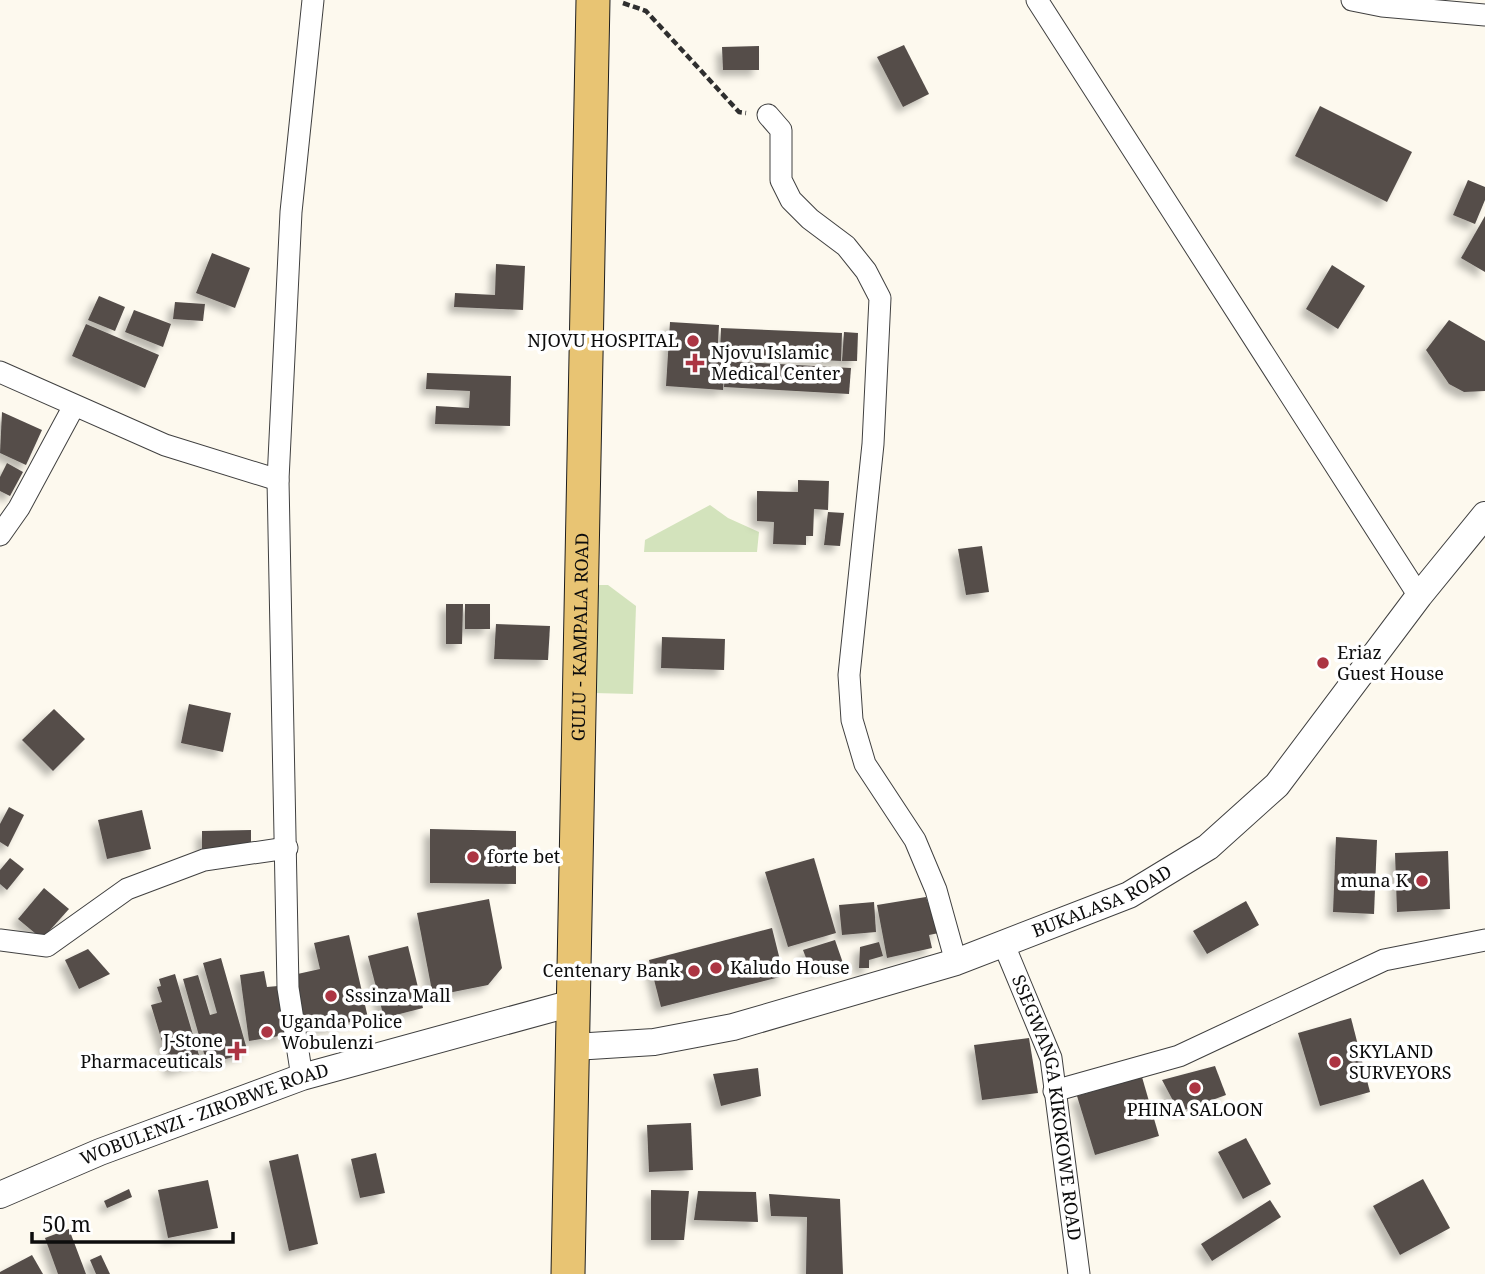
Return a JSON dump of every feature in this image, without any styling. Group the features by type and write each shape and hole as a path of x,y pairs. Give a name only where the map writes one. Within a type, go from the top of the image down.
{"main road":[{"name":"GULU - KAMPALA ROAD","path":"568,1274 603,1"}],"street":[{"path":"302,1077 288,988 278,480 291,212 313,0"},
{"path":"1037,0 1419,596"},
{"path":"1352,0 1395,8 1485,15"},
{"path":"768,116 781,130 781,180 791,200 810,219 846,246 866,271 880,298 873,444 849,675 852,720 865,764 915,841 936,890 956,962"},
{"path":"0,372 165,445 278,480"},
{"path":"0,535 19,508 74,406"},
{"name":"BUKALASA ROAD","path":"574,1048 654,1042 733,1027 1004,946 1129,895 1209,847 1277,785 1419,596 1485,515"},
{"path":"0,940 47,946 127,889 204,860 287,848"},
{"path":"1054,1091 1179,1056 1384,960 1485,940"},
{"name":"SSEGWANGA KIKOKOWE ROAD","path":"1004,946 1051,1058 1080,1274"},
{"name":"WOBULENZI - ZIROBWE ROAD","path":"0,1195 100,1152 302,1077 576,1002"}],"path":[{"path":"603,1 646,11 739,112 768,116"}],"green space":[{"path":"710,505 728,518 759,532 757,552 644,552 645,540"},
{"path":"598,585 608,585 636,606 633,694 594,693"}],"building":[{"path":"904,45 929,94 903,107 877,57"},
{"path":"759,46 759,70 723,70 722,47"},
{"path":"1320,106 1412,152 1387,202 1295,156"},
{"path":"1468,180 1485,187 1485,200 1475,224 1453,215"},
{"path":"1485,216 1485,272 1461,258"},
{"path":"212,253 250,268 235,308 196,293"},
{"path":"496,264 525,266 523,310 454,307 455,293 495,295"},
{"path":"1332,265 1365,286 1338,329 1306,309"},
{"path":"99,296 125,307 115,331 88,320"},
{"path":"175,302 205,304 203,321 173,319"},
{"path":"134,310 171,324 163,347 125,332"},
{"path":"1449,320 1485,341 1485,391 1464,392 1449,384 1426,350"},
{"name":"NJOVU HOSPITAL","path":"670,322 719,325 717,358 725,359 723,390 666,386"},
{"path":"86,324 159,355 145,388 72,356"},
{"path":"721,328 842,333 841,361 720,355"},
{"path":"844,332 858,333 857,361 842,361"},
{"path":"726,361 851,368 849,394 724,387"},
{"path":"427,373 511,376 510,426 435,424 436,406 469,408 470,391 426,389"},
{"path":"2,412 42,430 26,465 0,453"},
{"path":"7,463 23,472 10,496 0,491 0,477"},
{"path":"798,480 829,481 828,510 814,509 813,536 806,536 806,545 773,544 774,522 757,521 757,491 798,492"},
{"path":"828,512 844,513 840,546 824,545"},
{"path":"982,546 989,592 966,595 958,549"},
{"path":"446,604 463,604 462,644 446,644"},
{"path":"465,604 490,604 490,629 465,629"},
{"path":"496,624 550,626 548,660 494,659"},
{"path":"662,637 725,639 724,670 661,668"},
{"path":"189,704 231,713 223,752 181,743"},
{"path":"54,709 85,739 53,771 22,740"},
{"path":"9,807 24,815 8,847 0,842 0,824"},
{"path":"142,810 151,849 107,859 98,820"},
{"name":"forte bet","path":"430,829 516,831 516,884 430,883"},
{"path":"251,830 251,849 202,849 202,831"},
{"path":"1336,837 1377,840 1374,914 1333,912"},
{"name":"muna K","path":"1448,851 1450,909 1397,912 1395,853"},
{"path":"10,858 24,869 7,890 0,884 0,870"},
{"path":"814,858 836,933 788,947 765,872"},
{"path":"44,888 69,909 42,939 18,919"},
{"path":"926,897 939,933 929,935 932,948 887,958 877,905"},
{"path":"489,899 502,968 488,985 433,996 417,913"},
{"path":"1246,901 1259,925 1207,954 1193,931"},
{"path":"874,902 876,932 842,935 839,905"},
{"name":"Kaludo House","path":"772,928 784,976 661,1007 649,960"},
{"name":"Sssinza Mall","path":"349,935 368,1018 307,1032 293,975 320,969 314,943"},
{"path":"835,940 844,966 811,971 803,950"},
{"path":"879,942 883,956 869,960 869,968 859,968 860,947"},
{"path":"408,946 423,1008 384,1018 368,956"},
{"path":"88,949 110,974 79,989 65,960"},
{"path":"221,958 248,1053 207,1064 183,979 198,975 210,1015 217,1013 203,963"},
{"path":"264,971 267,987 278,986 285,1035 249,1041 240,975"},
{"path":"175,974 201,1062 171,1071 151,1005 162,1002 157,987 161,986 159,979"},
{"name":"SKYLAND SURVEYORS","path":"1351,1018 1370,1092 1320,1106 1298,1033"},
{"path":"1029,1038 1038,1093 982,1100 974,1045"},
{"name":"PHINA SALOON","path":"1215,1066 1226,1095 1179,1112 1162,1080"},
{"path":"758,1068 761,1096 721,1106 713,1074"},
{"path":"1142,1077 1159,1136 1095,1155 1077,1096"},
{"path":"691,1123 693,1170 649,1172 647,1125"},
{"path":"1246,1138 1271,1184 1243,1199 1218,1152"},
{"path":"376,1153 385,1193 360,1198 351,1159"},
{"path":"298,1154 318,1244 289,1251 269,1161"},
{"path":"1423,1179 1450,1228 1400,1255 1373,1206"},
{"path":"208,1180 218,1228 168,1238 158,1190"},
{"path":"129,1189 132,1197 107,1208 104,1201"},
{"path":"651,1190 689,1191 684,1240 651,1240"},
{"path":"698,1191 756,1192 758,1222 694,1220"},
{"path":"769,1194 840,1199 843,1274 806,1274 807,1217 771,1216"},
{"path":"1270,1200 1281,1217 1212,1261 1201,1244"},
{"path":"69,1229 86,1274 58,1274 45,1238"},
{"path":"32,1255 43,1274 0,1274 0,1272"},
{"path":"101,1255 110,1274 96,1274 90,1260"}],"place":[{"name":"NJOVU HOSPITAL","path":"693,341"},
{"name":"Njovu Islamic Medical Center","path":"695,363"},
{"name":"Eriaz Guest House","path":"1323,663"},
{"name":"forte bet","path":"473,857"},
{"name":"muna K","path":"1422,881"},
{"name":"Kaludo House","path":"716,968"},
{"name":"Centenary Bank","path":"694,971"},
{"name":"Sssinza Mall","path":"331,996"},
{"name":"Uganda Police Wobulenzi","path":"267,1032"},
{"name":"J-Stone Pharmaceuticals","path":"237,1051"},
{"name":"SKYLAND SURVEYORS","path":"1335,1062"},
{"name":"PHINA SALOON","path":"1195,1088"}]}
